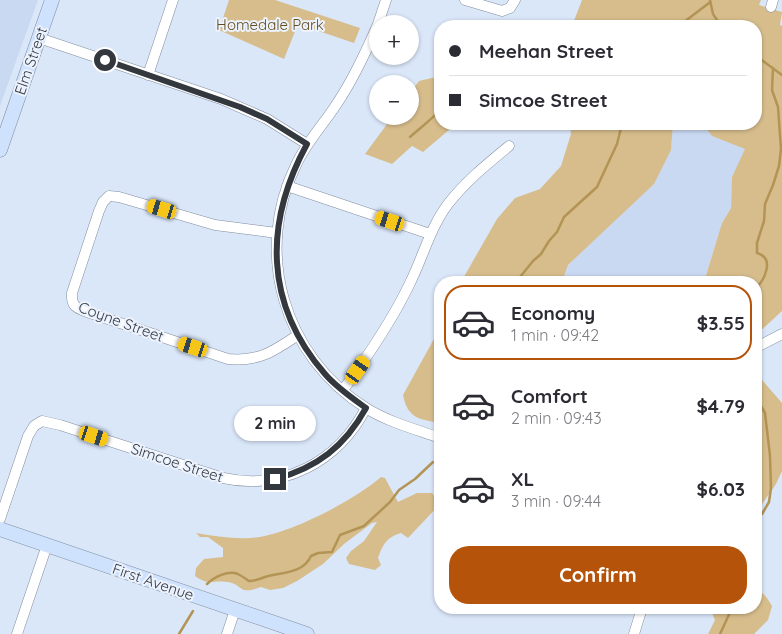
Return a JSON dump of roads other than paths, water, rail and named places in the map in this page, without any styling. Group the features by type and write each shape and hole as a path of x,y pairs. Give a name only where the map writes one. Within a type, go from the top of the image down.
{"main road":[{"name":"Elm Street","path":"0,150 52,0"},
{"name":"First Avenue","path":"0,529 307,634"}],"street":[{"path":"148,75 174,0"},
{"path":"381,15 386,0"},
{"path":"465,0 502,11 510,8 515,0"},
{"path":"39,38 257,114 307,144"},
{"path":"369,45 347,88 307,144 287,186 277,233 280,289 288,314 298,335 326,376 366,408 392,421 434,436"},
{"path":"343,390 401,302 438,219 456,194 509,146"},
{"path":"287,186 430,234"},
{"name":"Coyne Street","path":"277,233 215,225 120,196 109,196 103,202 99,211 72,293 72,301 76,308 228,359 246,360 262,356 280,348 298,335"},
{"path":"762,344 782,334"},
{"name":"Simcoe Street","path":"0,519 28,436 34,426 42,421 60,424 223,478 260,481 300,472 319,461 345,439 366,408"},
{"path":"17,634 47,545"},
{"path":"227,634 235,610"},
{"path":"634,634 640,614"}],"waterway":[{"path":"710,0 713,14 717,20"},
{"path":"687,20 709,3"},
{"path":"762,60 782,75"},
{"path":"762,280 767,264 766,259 757,253 757,243 764,221 765,204 779,166 781,149 778,107 772,90 773,68"},
{"path":"410,137 434,116"},
{"path":"521,276 541,254 557,232 564,217 597,187 617,144 620,130"},
{"path":"762,408 765,413 770,456 771,488 769,502 762,514"},
{"path":"207,584 217,577 230,573 238,574 249,581 291,571 303,566 311,556 318,553 332,552 340,535 364,526 390,502 399,490 415,479 433,462"},
{"path":"179,634 193,611"},
{"path":"720,634 729,614"}],"park label":[{"name":"Homedale Park","path":"270,25"}]}
